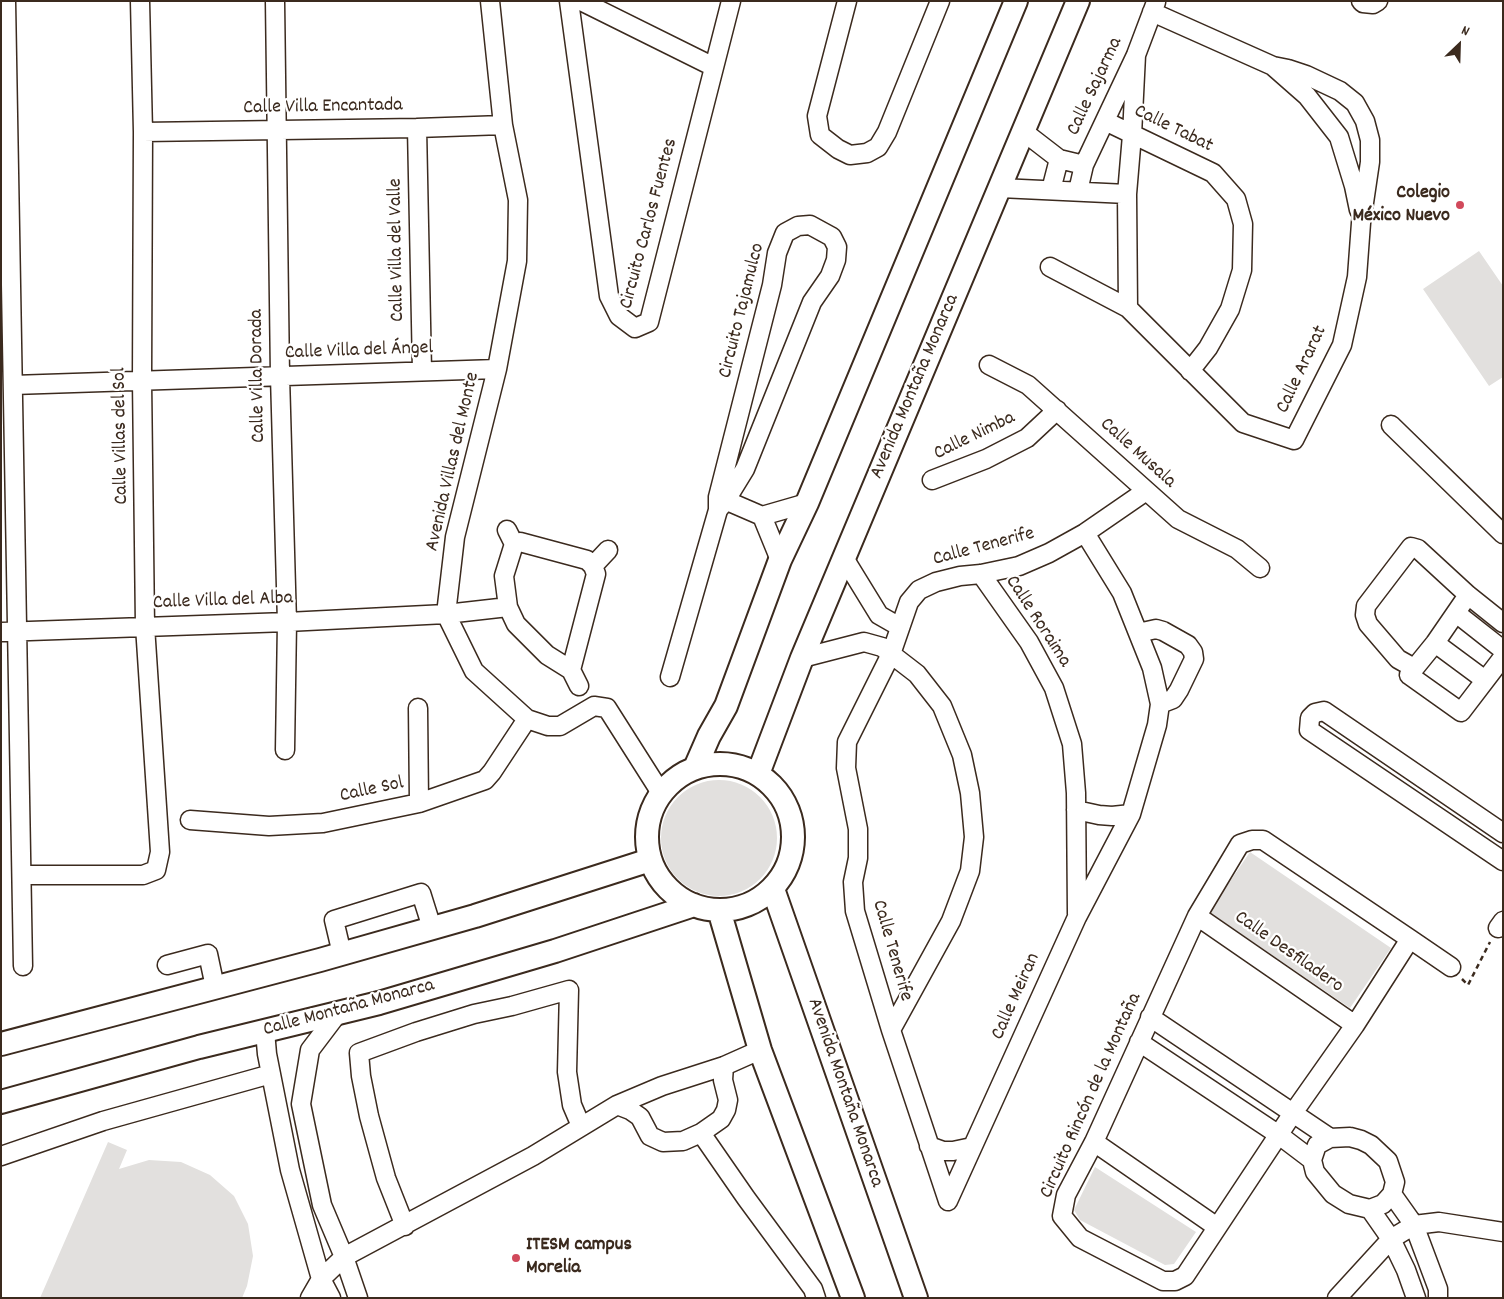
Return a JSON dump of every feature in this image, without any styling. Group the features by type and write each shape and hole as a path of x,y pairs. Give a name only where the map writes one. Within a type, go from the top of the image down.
{"main road":[{"path":"695,768 709,736 726,706 780,560 807,503 1016,1"},
{"name":"Avenida Montaña Monarca","path":"758,774 802,658 1078,1"},
{"path":"717,763 738,766 758,774 775,788 787,807 793,828 793,850 786,871 773,889 757,901 739,908 719,910 694,905 675,895 660,879 650,860 646,837 650,814 661,793 676,778 695,768 717,763"},
{"path":"1,1044 342,954 650,860"},
{"name":"Avenida Montaña Monarca","path":"773,889 916,1298"},
{"name":"Calle Montaña Monarca","path":"1,1102 199,1047 379,1003 554,951 694,905"},
{"path":"719,910 760,1050 852,1298"}],"street":[{"path":"6,1 13,385 8,506 9,632 22,875 23,966"},
{"name":"Calle Villas del Sol","path":"22,875 144,874 156,870 160,852 145,626 142,380 143,132 140,1"},
{"name":"Calle Villa Dorada","path":"275,1 280,376 288,622 285,750"},
{"name":"Avenida Villas del Monte","path":"446,614 455,537 497,368 517,261 518,200 503,125 490,1"},
{"name":"Circuito Carlos Fuentes","path":"569,1 609,296 619,316 635,328 648,322 731,1"},
{"path":"582,1 714,67"},
{"path":"847,1 817,116 820,135 838,149 850,155 867,153 878,147 887,132 940,1"},
{"path":"1361,1 1363,4 1373,4 1378,1"},
{"name":"Calle Sajarma","path":"1078,191 1084,165 1136,55 1154,7"},
{"name":"Calle Ararat","path":"1154,7 1274,66 1307,96 1339,138 1354,186 1362,223"},
{"path":"1128,308 1127,194 1136,55"},
{"name":"Calle Ararat","path":"1050,267 1128,308 1243,423 1294,440 1342,345 1357,277 1370,162 1370,140 1365,121 1354,103 1340,91 1288,68 1274,66"},
{"name":"Calle Tabat","path":"1105,121 1213,173 1236,199 1243,224 1242,270 1230,308 1208,348 1190,371"},
{"name":"Calle Villa Encantada","path":"143,132 503,125"},
{"name":"Calle Villa del Valle","path":"417,128 422,371"},
{"path":"1024,132 1059,159 1084,165"},
{"path":"1051,190 1059,159"},
{"path":"1000,188 1127,194"},
{"name":"Circuito Tajamulco","path":"670,677 720,503 772,285 777,253 785,233 798,226 810,225 832,238 837,247 836,260 830,276 812,302 745,469 720,503"},
{"name":"Calle Musala","path":"989,365 1028,386 1178,520 1237,549 1260,568"},
{"name":"Calle Villa del Ángel","path":"13,385 497,368"},
{"name":"Calle Nimba","path":"932,480 986,459 1027,438 1057,410"},
{"path":"1391,425 1503,534"},
{"name":"Calle Tenerife","path":"948,1201 891,1030 855,911 853,882 858,858 858,829 846,768 847,742 891,654 909,602 919,590 936,582 952,578 1019,566 1049,554 1146,491"},
{"path":"720,503 762,516 807,503"},
{"path":"762,516 780,560"},
{"name":"Calle Meiran","path":"948,1201 1077,916 1131,814 1157,725 1160,704 1152,668 1122,593 1084,533"},
{"path":"571,670 596,574 593,566 587,560 520,542 510,537 504,576 508,607 516,624 547,655 571,670 578,686"},
{"path":"1414,668 1398,659 1368,624 1365,616 1366,606 1411,547 1418,549 1468,595 1503,623"},
{"path":"593,566 608,550"},
{"path":"844,558 879,615 900,627"},
{"name":"Calle Roraima","path":"981,574 1029,642 1054,688 1072,744 1076,793 1077,916"},
{"path":"1468,595 1435,643 1409,676 1461,712 1503,657"},
{"name":"Calle Villa del Alba","path":"9,632 288,622 446,614 508,607"},
{"path":"1456,612 1503,650"},
{"path":"446,614 474,672 527,719 548,726 560,726 594,706 607,708 661,793"},
{"path":"864,642 875,630 879,615"},
{"path":"1138,633 1156,629 1163,631 1188,645 1193,652 1194,659 1179,690 1173,698 1160,704"},
{"path":"802,658 864,642 882,647 917,674 942,706 962,756 970,792 974,837 970,872 951,921 891,1030"},
{"path":"1435,643 1485,680"},
{"path":"418,708 419,802"},
{"path":"1503,833 1324,711 1315,713 1310,718 1309,730 1503,860"},
{"name":"Calle Sol","path":"190,820 269,826 323,823 419,802 485,780 527,719"},
{"path":"1076,810 1112,816 1131,814"},
{"name":"Circuito Rincón de la Montaña","path":"1410,939 1355,1025 1293,1113 1185,1276 1174,1281 1163,1281 1080,1238 1062,1216 1066,1195 1094,1142 1197,916 1240,844 1252,840 1263,840 1410,939 1451,967"},
{"path":"342,954 334,920 421,893 432,928"},
{"name":"Calle Desfiladero","path":"1197,916 1355,1025"},
{"path":"167,965 208,954 215,987"},
{"path":"405,1226 386,1178 369,1116 361,1076 359,1053 416,1032 474,1014 512,1006 569,990 567,1072 572,1105 581,1126"},
{"path":"338,1013 310,1050 302,1104 322,1205 344,1257 358,1298"},
{"path":"1150,1017 1330,1138"},
{"path":"265,1031 271,1074 290,1170 321,1279 331,1298"},
{"path":"1139,1042 1312,1160"},
{"path":"310,1298 321,1279 344,1257 533,1156 617,1105 662,1086 724,1066 760,1050"},
{"path":"617,1105 630,1110 640,1117 650,1136 663,1142 684,1141 701,1133 721,1119 726,1110 728,1100 723,1080 724,1066"},
{"path":"1,1156 103,1121 271,1074"},
{"path":"640,1117 653,1096 662,1086"},
{"path":"701,1133 813,1289 816,1298"},
{"path":"1370,1209 1383,1204 1392,1194 1395,1182 1388,1161 1372,1145 1350,1137 1330,1138 1317,1145 1312,1160 1315,1172 1333,1194 1349,1204 1370,1209 1403,1232 1438,1289 1438,1298"},
{"path":"1094,1142 1217,1227"},
{"path":"930,1146 943,1151 953,1152 972,1146"},
{"path":"1392,1194 1403,1232 1406,1270 1416,1298"},
{"path":"1337,1298 1403,1232 1439,1222 1503,1232"}],"path":[{"path":"1451,967 1468,985 1500,925"}],"shaded area":[{"path":"1479,251 1503,286 1503,377 1489,386 1423,289"},
{"path":"719,780 741,784 751,789 760,797 768,806 773,816 777,838 773,860 768,870 760,879 751,887 741,892 719,896 697,892 687,887 678,879 670,870 665,860 661,838 665,816 670,806 678,797 687,789 697,784"},
{"path":"1250,852 1391,948 1350,1008 1209,912"},
{"path":"108,1142 127,1150 119,1169 149,1160 181,1162 210,1175 234,1196 248,1224 253,1256 247,1286 242,1298 40,1298"},
{"path":"1095,1167 1196,1232 1174,1264 1165,1265 1080,1220 1074,1210"}],"place":[{"name":"Colegio México Nuevo","path":"1460,205"},
{"name":"ITESM campus Morelia","path":"516,1258"}]}
